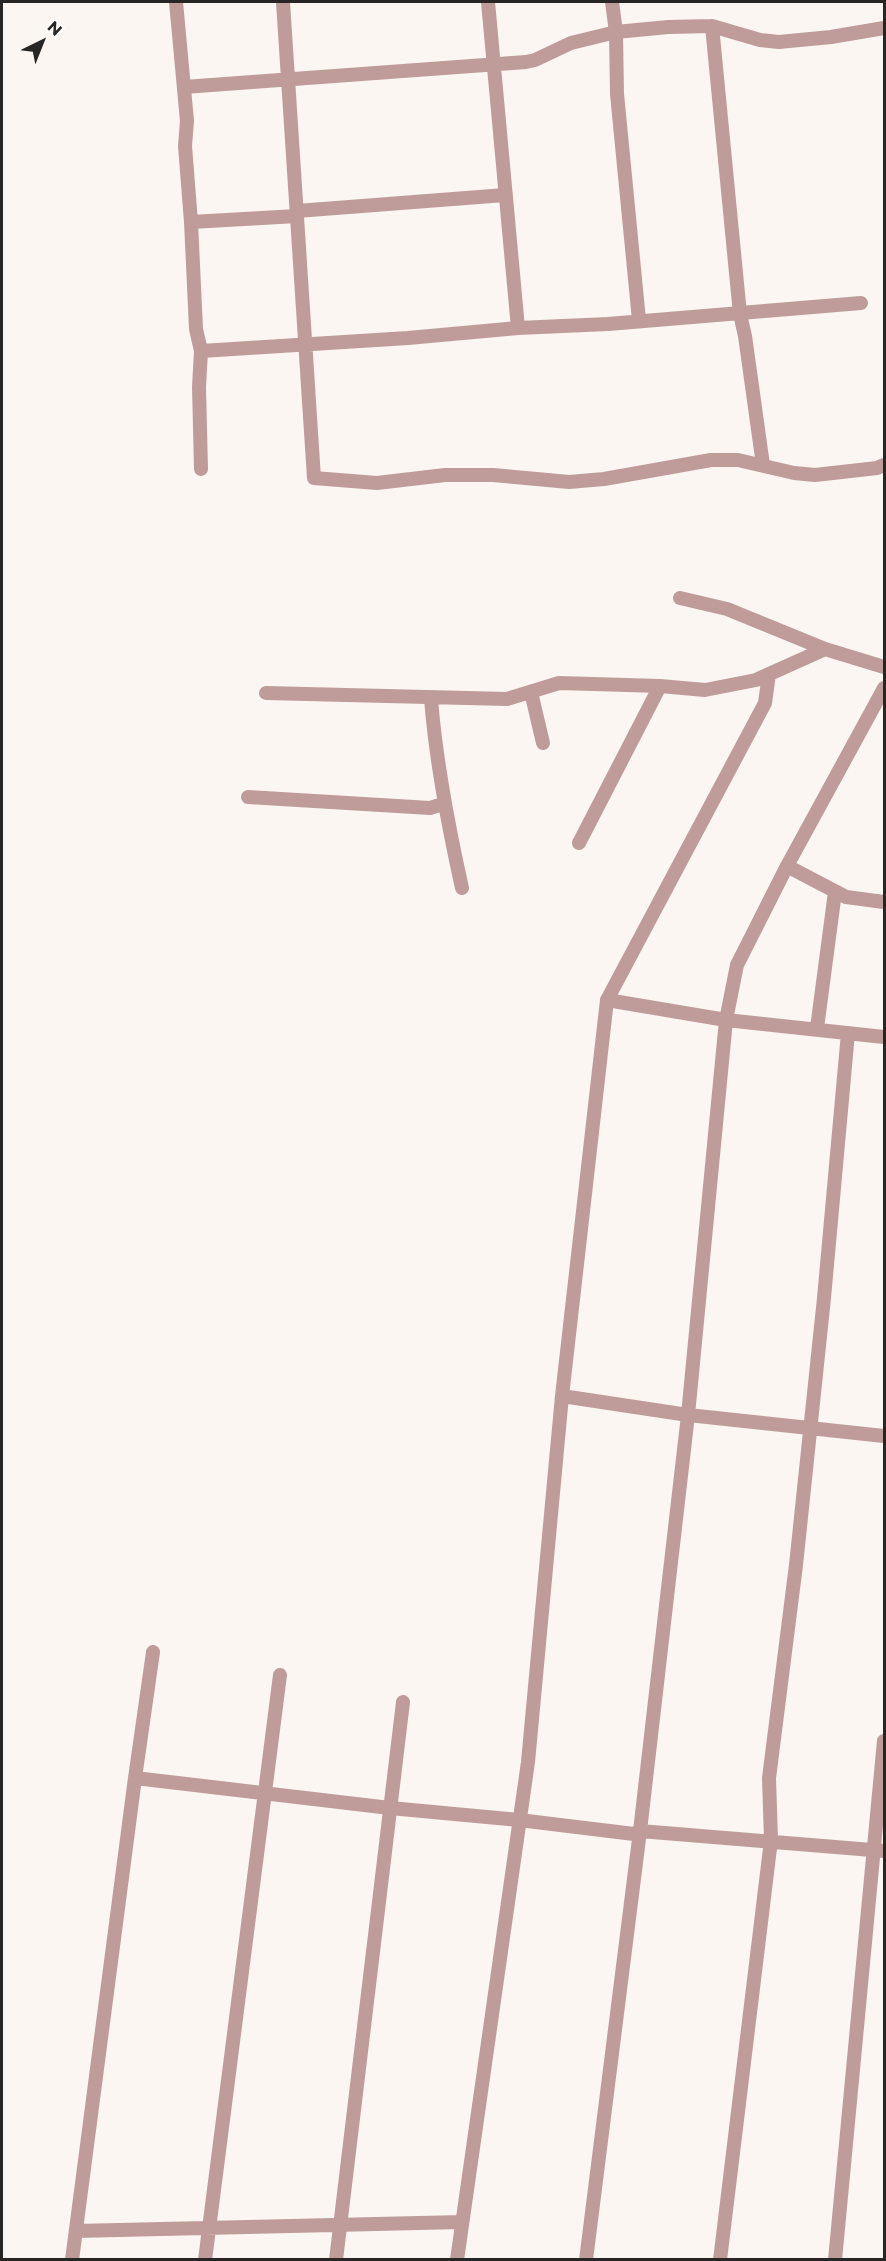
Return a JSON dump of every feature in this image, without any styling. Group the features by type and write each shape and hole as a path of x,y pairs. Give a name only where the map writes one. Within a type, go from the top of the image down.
{"street":[{"path":"176,2 184,87 196,329 201,351 199,387 201,469"},
{"path":"283,2 304,344 315,478 376,483 445,475 483,475 569,482 604,479 711,460 738,460 794,473 815,475 877,468 885,465"},
{"path":"488,2 518,328"},
{"path":"612,2 616,32 617,94 639,320"},
{"path":"184,87 536,60 570,43 616,32 712,26 760,40 778,42 831,37 885,28"},
{"path":"712,26 740,314 763,465"},
{"path":"191,222 506,195"},
{"path":"201,351 408,338 518,328 608,324 861,303"},
{"path":"680,598 727,609 825,649 885,668"},
{"path":"266,693 431,699 507,699 559,683 660,686 705,690 756,680 825,649"},
{"path":"457,2259 529,1750 562,1396 607,1000 765,703 769,674"},
{"path":"579,843 660,686"},
{"path":"531,692 543,743"},
{"path":"586,2259 640,1831 688,1415 726,1020 737,965 787,866 883,694"},
{"path":"431,699 443,804 462,888"},
{"path":"248,797 430,808 443,804"},
{"path":"787,866 846,897 885,902"},
{"path":"817,1028 835,892"},
{"path":"607,1000 726,1020 885,1037"},
{"path":"720,2259 771,1840 769,1778 811,1428 848,1033"},
{"path":"562,1396 688,1415 885,1436"},
{"path":"72,2259 153,1652"},
{"path":"205,2259 280,1675"},
{"path":"336,2259 403,1702"},
{"path":"835,2259 879,1850 885,1741"},
{"path":"135,1778 634,1834 640,1831 879,1850"},
{"path":"76,2231 462,2222"}]}
